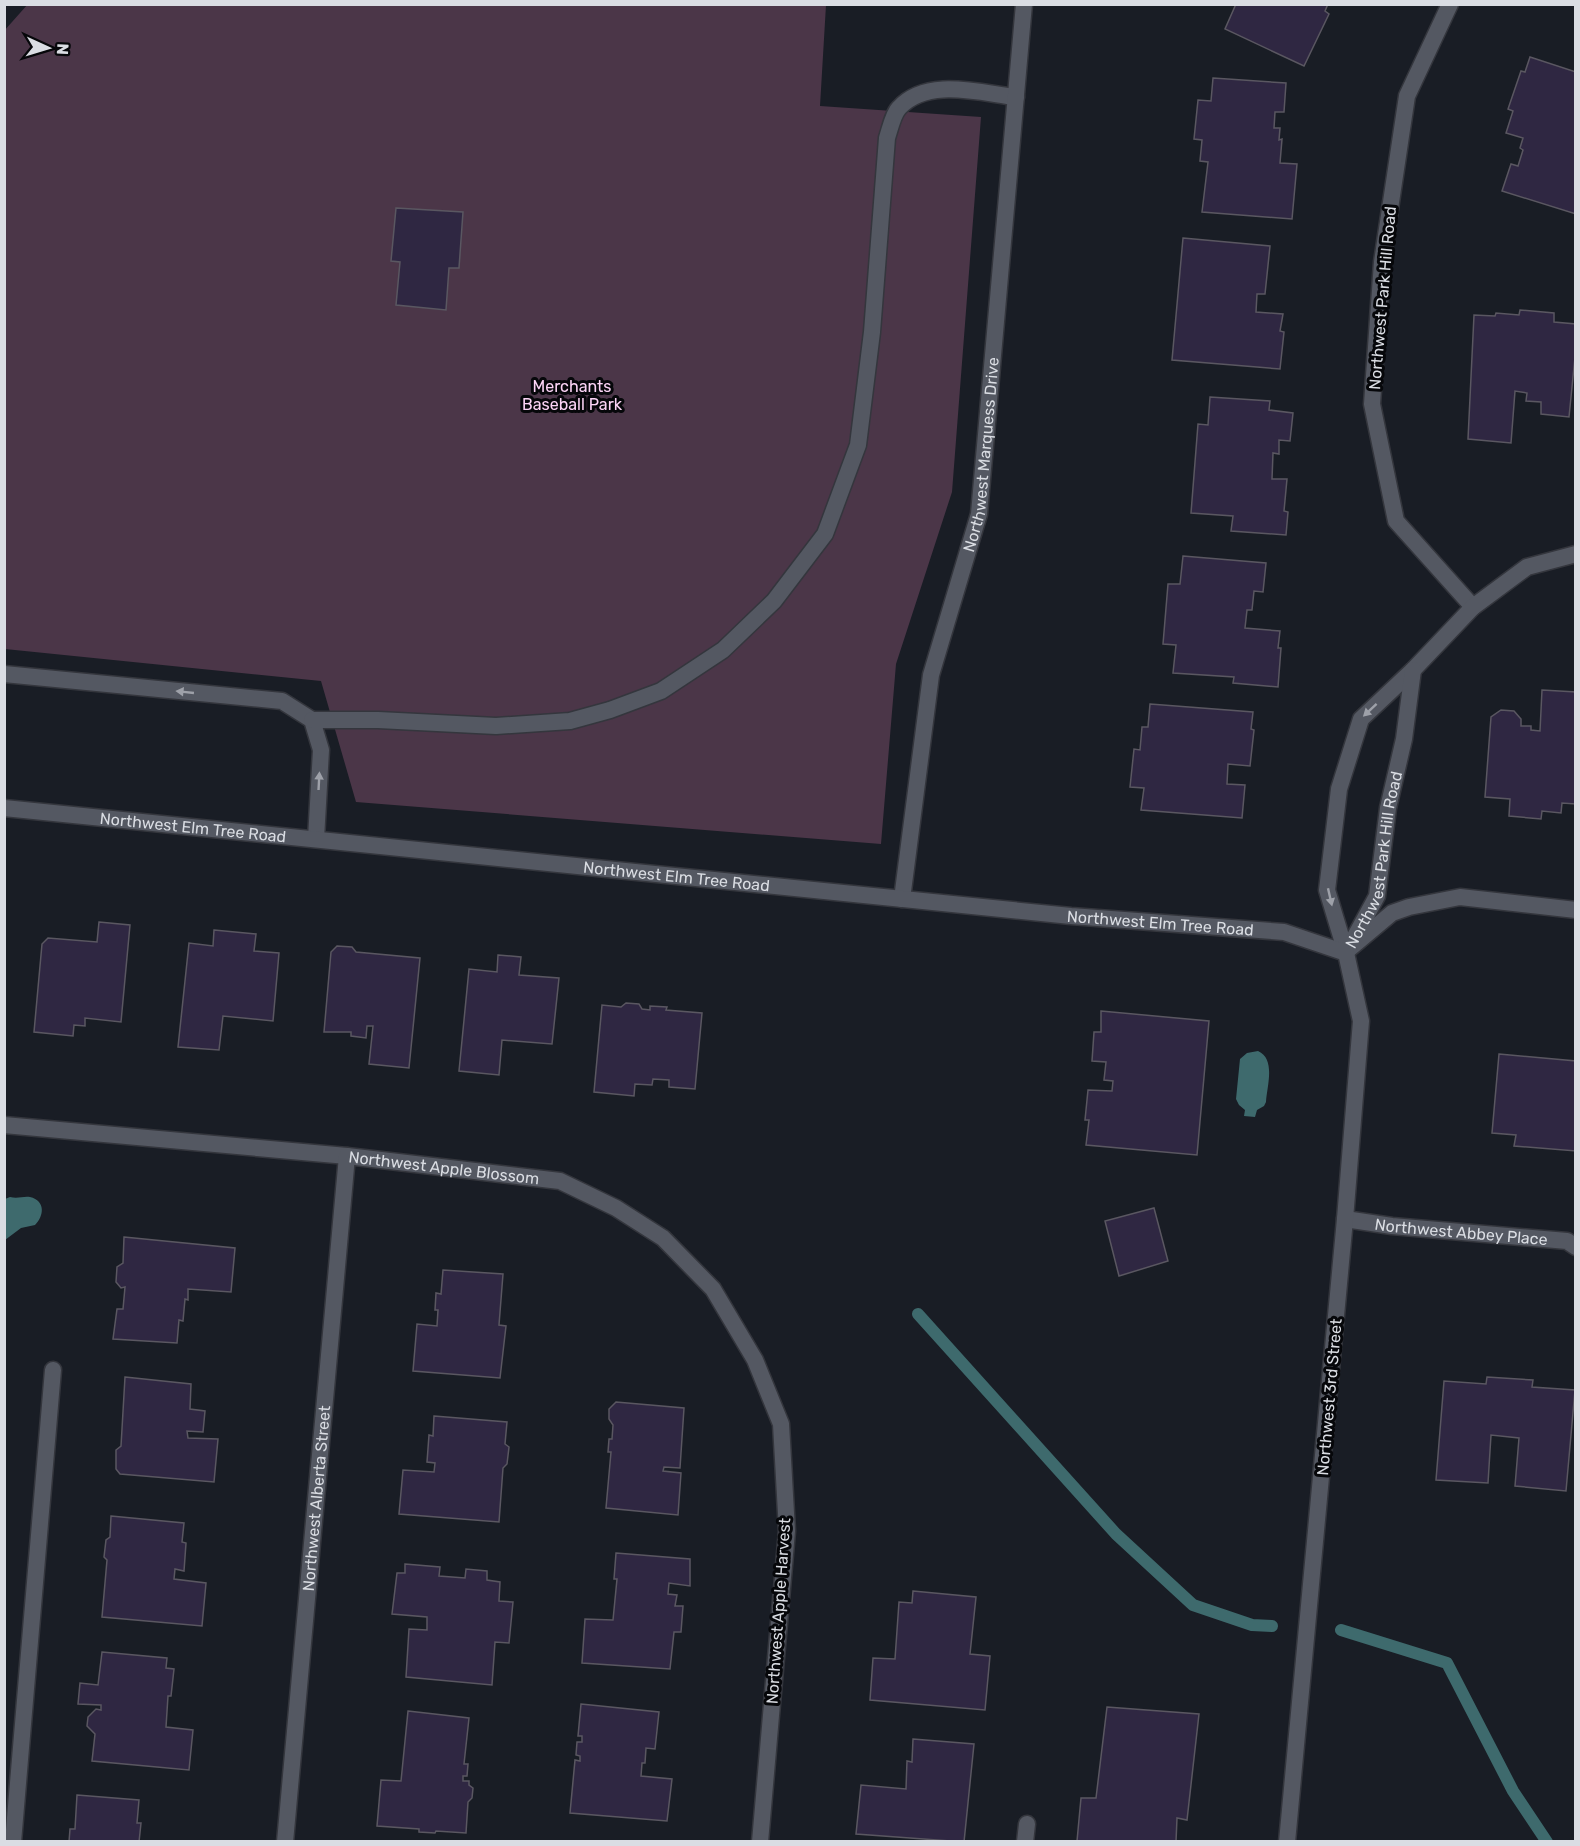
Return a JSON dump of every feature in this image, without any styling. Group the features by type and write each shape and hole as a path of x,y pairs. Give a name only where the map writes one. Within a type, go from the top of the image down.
{"street":[{"name":"Northwest Marquess Drive","path":"902,899 931,675 979,513 1024,4"},
{"name":"Northwest Park Hill Road","path":"1450,4 1407,96 1382,262 1372,404 1396,521 1473,608"},
{"path":"4,674 282,701 312,720 378,720 496,726 570,720 610,710 661,691 723,650 774,601 825,534 858,445 872,332 887,138 898,108 921,92 956,90 1016,97"},
{"name":"Northwest Park Hill Road","path":"1346,953 1327,890 1339,789 1360,719 1413,670 1473,608 1527,567 1575,554"},
{"name":"Northwest Park Hill Road","path":"1346,953 1377,896 1388,808 1404,739 1413,670"},
{"path":"312,720 321,750 316,839"},
{"name":"Northwest Elm Tree Road","path":"4,808 1071,916 1284,932 1346,953"},
{"path":"1346,953 1392,913 1460,897 1575,910"},
{"name":"Northwest 3rd Street","path":"1287,1842 1345,1219 1361,1021 1346,953"},
{"name":"Northwest Apple Blossom","path":"4,1125 347,1156 560,1181 616,1208 663,1238 713,1289"},
{"name":"Northwest Alberta Street","path":"285,1842 347,1156"},
{"name":"Northwest Abbey Place","path":"1345,1219 1392,1226 1567,1241 1575,1247"},
{"name":"Northwest Apple Harvest","path":"713,1289 755,1360 781,1424 787,1532 760,1842"},
{"path":"13,1842 11,1778 53,1370"},
{"path":"1025,1842 1027,1824"}],"green space":[{"name":"Merchants Baseball Park","path":"28,4 826,5 820,106 981,117 952,492 896,664 881,844 356,802 321,681 5,649 4,31"}],"shaded area":[{"path":"1258,1051 1264,1055 1269,1066 1266,1102 1257,1110 1255,1117 1244,1116 1245,1110 1236,1099 1240,1059 1247,1053"},
{"path":"10,1197 35,1199 41,1205 42,1213 35,1225 21,1228 5,1240 5,1199"}],"building":[{"path":"1236,4 1328,4 1325,11 1329,14 1304,66 1225,29"},
{"path":"1530,57 1576,72 1576,214 1502,191 1511,164 1518,166 1523,150 1520,148 1523,138 1506,133 1513,111 1508,109 1521,71 1525,72"},
{"path":"1213,78 1286,83 1284,112 1275,112 1274,128 1280,128 1279,140 1282,139 1280,163 1297,164 1292,219 1202,212 1208,162 1200,161 1202,140 1194,139 1198,100 1211,101"},
{"path":"396,208 463,212 459,268 449,268 446,310 396,305 400,262 391,261"},
{"path":"1183,238 1270,246 1265,294 1257,294 1256,312 1283,314 1280,331 1284,332 1280,369 1172,360"},
{"path":"1520,310 1554,313 1554,322 1576,324 1569,417 1541,414 1541,402 1526,401 1527,393 1515,391 1511,443 1468,439 1474,315 1495,316 1496,313 1519,315"},
{"path":"1210,397 1270,401 1269,410 1293,413 1290,441 1279,440 1279,454 1273,453 1272,479 1287,479 1284,511 1288,512 1286,535 1231,531 1233,516 1191,513 1198,424 1208,425"},
{"path":"1183,556 1266,563 1263,592 1254,591 1252,610 1247,610 1245,628 1280,631 1278,687 1233,683 1234,677 1173,673 1176,645 1163,644 1168,584 1180,584"},
{"path":"1542,690 1576,692 1576,804 1562,803 1561,813 1542,811 1541,819 1509,816 1510,799 1485,797 1491,717 1501,710 1514,711 1521,719 1521,726 1531,726 1531,730 1540,731"},
{"path":"1150,704 1253,712 1251,729 1254,730 1250,766 1228,764 1227,784 1245,785 1242,818 1141,810 1144,788 1130,787 1134,749 1140,750 1142,727 1148,727"},
{"path":"99,922 130,925 121,1022 85,1018 85,1026 74,1025 73,1036 34,1032 42,944 48,938 97,942"},
{"path":"214,930 256,934 254,951 279,953 273,1021 223,1016 219,1050 178,1047 189,943 213,946"},
{"path":"337,946 352,947 356,952 420,958 409,1068 369,1064 373,1026 367,1026 366,1038 351,1036 351,1032 324,1032 331,952"},
{"path":"498,955 521,957 519,975 559,978 552,1044 502,1040 499,1075 459,1071 469,969 497,972"},
{"path":"626,1003 639,1004 642,1009 650,1010 650,1006 667,1007 666,1010 702,1013 695,1089 669,1087 669,1080 653,1079 652,1085 635,1084 634,1096 594,1092 602,1005 621,1007"},
{"path":"1101,1011 1209,1021 1197,1155 1086,1145 1089,1120 1085,1120 1088,1090 1112,1091 1113,1081 1104,1080 1106,1062 1092,1061 1094,1032 1101,1032"},
{"path":"1499,1054 1576,1061 1576,1151 1514,1146 1516,1135 1492,1133"},
{"path":"1154,1208 1168,1261 1119,1276 1105,1221"},
{"path":"124,1237 235,1248 231,1292 188,1289 183,1321 179,1320 177,1343 113,1339 117,1309 123,1309 125,1287 121,1288 116,1282 117,1267 123,1263"},
{"path":"443,1270 503,1274 499,1325 506,1326 500,1378 413,1371 417,1324 437,1326 436,1293 441,1294"},
{"path":"125,1377 191,1384 190,1409 205,1411 203,1432 187,1431 188,1438 218,1439 214,1482 120,1474 116,1469 116,1450 121,1446"},
{"path":"1487,1377 1533,1380 1532,1387 1575,1390 1566,1491 1515,1486 1519,1438 1491,1435 1488,1483 1436,1480 1444,1381 1486,1384"},
{"path":"616,1402 684,1408 680,1468 664,1467 663,1471 681,1473 678,1515 606,1508 611,1452 608,1452 609,1439 612,1439 613,1425 609,1419 609,1409"},
{"path":"434,1416 507,1422 505,1444 509,1447 507,1464 503,1468 499,1522 399,1514 403,1470 434,1472 435,1463 427,1462 429,1435 433,1436"},
{"path":"111,1516 184,1523 182,1542 186,1543 184,1571 175,1569 174,1579 206,1583 202,1626 102,1617 107,1560 104,1557 106,1540 110,1537"},
{"path":"616,1553 690,1559 690,1586 669,1583 668,1594 677,1595 675,1606 683,1606 681,1632 674,1632 670,1669 582,1663 585,1619 613,1620 617,1579 614,1579"},
{"path":"405,1564 440,1567 439,1576 465,1578 466,1569 487,1571 487,1580 500,1582 499,1601 513,1602 509,1643 495,1642 492,1685 406,1677 409,1629 427,1630 427,1617 392,1614 397,1573 405,1573"},
{"path":"913,1591 976,1597 970,1654 990,1656 985,1710 870,1700 873,1658 895,1659 899,1602 912,1603"},
{"path":"102,1652 167,1658 166,1668 174,1669 171,1696 168,1696 166,1727 193,1730 189,1770 92,1761 95,1734 87,1726 88,1717 96,1709 101,1710 101,1705 78,1704 80,1683 98,1685"},
{"path":"581,1704 659,1712 655,1749 646,1748 641,1776 672,1779 667,1821 570,1813 575,1760 580,1761 580,1756 576,1755 577,1742 582,1742 582,1736 578,1736"},
{"path":"1107,1707 1199,1714 1187,1820 1177,1818 1176,1842 1077,1841 1081,1798 1096,1798"},
{"path":"408,1711 469,1718 464,1764 468,1764 467,1776 463,1776 463,1781 469,1781 469,1785 473,1788 472,1798 468,1802 466,1833 419,1832 419,1829 377,1826 381,1780 401,1781"},
{"path":"913,1739 974,1744 964,1842 856,1834 861,1785 906,1789 907,1761 912,1762"},
{"path":"77,1795 139,1800 137,1823 141,1823 139,1842 69,1842 70,1829 75,1829"}],"waterway":[{"path":"918,1314 1116,1534 1193,1605 1252,1625 1272,1626"},
{"path":"1341,1630 1447,1663 1513,1791 1547,1842"}]}
